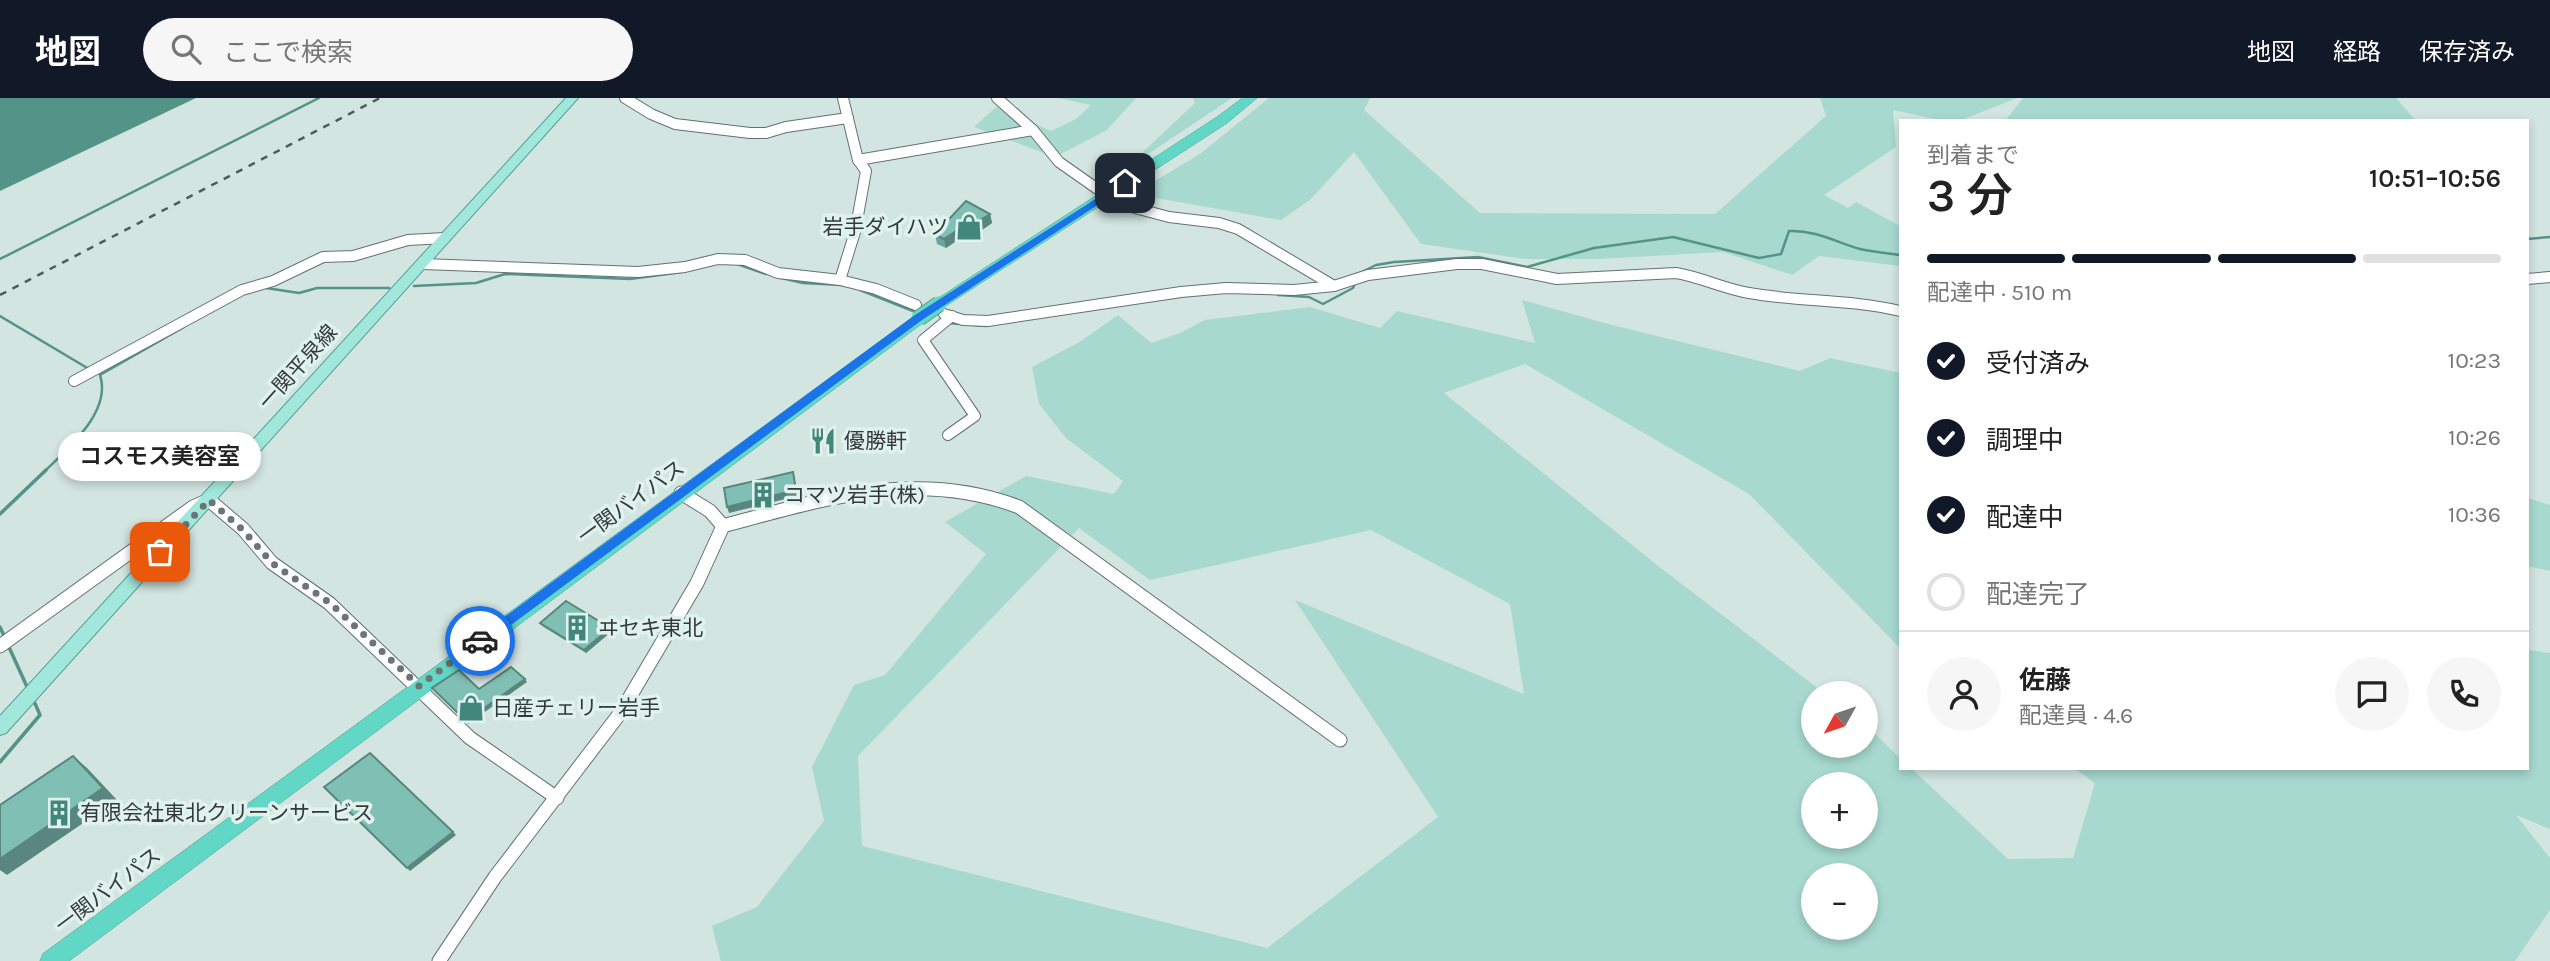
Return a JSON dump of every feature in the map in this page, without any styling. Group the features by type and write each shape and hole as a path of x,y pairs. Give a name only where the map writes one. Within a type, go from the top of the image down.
{"highway":[{"name":"一関バイパス","path":"51,961 681,493 918,312 945,311 1106,195 1222,120 1251,98"}],"main road":[{"name":"一関平泉線","path":"0,728 572,98"}],"street":[{"path":"625,98 651,114 676,124 750,133 766,133 786,127 848,118"},
{"path":"840,280 863,197 866,171 858,160 843,98"},
{"path":"997,98 1033,130 1059,162 1106,195 1135,208 1169,217 1219,223 1238,229 1334,286"},
{"path":"858,160 1033,130"},
{"path":"76,379 242,290 285,276 323,257 353,256 408,240 445,238"},
{"path":"423,264 638,272 685,267 718,259 745,260 791,275 840,280 876,289 918,312"},
{"path":"948,435 975,416 923,340 945,311 988,321 1181,292 1226,288 1294,290 1334,286 1364,276 1470,264 1557,279 1676,273 1695,276 1748,293 1875,305 1899,311"},
{"path":"2529,279 2550,277"},
{"path":"723,526 807,505 895,489 949,488 1002,497 1340,740"},
{"path":"681,493 710,511 723,526"},
{"path":"0,646 193,507 209,500 243,530 272,563 330,603 470,738 557,798"},
{"path":"439,961 454,934 498,872 601,741 660,650 709,563 723,526"}],"shaded area":[{"path":"0,98 196,98 0,191"},
{"path":"1058,98 1136,98 1107,130 1055,157 974,127 996,107 1051,131 1076,119 1091,105"},
{"path":"1193,98 1232,98 1124,170 1195,103"},
{"path":"1269,98 1370,98 1364,110 1480,213 1715,214 1826,116 1820,98 2017,98 1964,119 1936,119 1893,110 1896,147 1824,195 1848,208 1856,202 1899,225 1899,266 1819,256 1792,275 1723,252 1599,259 1525,259 1421,244 1354,152 1311,199 1281,220 1133,194 1200,154"},
{"path":"2023,98 2396,98 2414,119 2007,119"},
{"path":"1522,300 1800,371 1830,358 1899,373 1899,647 1749,494 1525,364 1444,393 1657,565 1808,681 1801,681 1801,758 1878,758 1878,737 1899,757 1899,770 1913,770 2008,859 2073,858 2095,783 2077,770 2529,770 2529,650 2550,653 2550,829 2516,815 2550,858 2550,910 2515,961 721,961 712,926 757,907 824,821 812,767 854,685 885,675 986,554 945,522 1026,476 1114,494 1123,481 1066,438 1039,404 1032,367 1078,343 1118,315 1151,343 1180,333 1205,320 1310,307 1380,328 1397,311 1535,343","holes":["1079,528 1150,580 1371,530 1510,604 1524,694 1295,600 1438,817 1267,948 862,846 858,756"]},
{"path":"2529,499 2550,505 2550,571 2529,566"}],"building":[{"path":"966,201 990,214 974,224 970,222 944,239 935,234"},
{"name":"コマツ岩手(株)","path":"793,472 796,490 727,507 724,488"},
{"name":"ヰセキ東北","path":"566,601 610,628 584,650 540,623"},
{"name":"日産チェリー岩手","path":"511,667 525,679 466,721 432,688 459,670 479,689"},
{"path":"370,753 453,832 407,868 324,787"},
{"path":"73,756 103,788 0,859 0,805"}],"waterway":[{"path":"0,259 319,98"},
{"path":"1360,273 1376,265 1394,262 1478,257 1527,267 1594,248 1673,237 1759,258 1781,254 1789,231 1817,234 1860,249 1899,255"},
{"path":"2529,239 2550,237"},
{"path":"737,264 766,274"},
{"path":"414,286 476,283 505,274 630,279 682,272"},
{"path":"777,277 803,283 842,285"},
{"path":"1278,295 1309,297 1323,304 1353,288 1355,283"},
{"path":"266,288 299,293 317,288 389,288"},
{"path":"860,290 918,313"},
{"path":"0,316 89,369"},
{"path":"948,323 986,326"},
{"path":"46,470 75,441 94,416 102,389 100,375 184,327"},
{"path":"0,514 46,470"},
{"path":"0,627 5,638"},
{"path":"8,645 28,689"},
{"path":"0,762 40,715 33,699"}],"railway":[{"path":"0,295 380,98"}],"way so far":[{"path":"160,552 209,500 243,530 272,563 330,603 419,686 480,641"}],"place":[{"name":"岩手ダイハツ","path":"969,227"},
{"name":"優勝軒","path":"823,441"},
{"name":"コマツ岩手(株)","path":"763,495"},
{"name":"コスモス美容室","path":"160,552"},
{"name":"ヰセキ東北","path":"577,628"},
{"name":"日産チェリー岩手","path":"471,708"},
{"name":"有限会社東北クリーンサービス","path":"59,813"}],"route":[{"path":"480,641 919,318 1125,183"}]}
